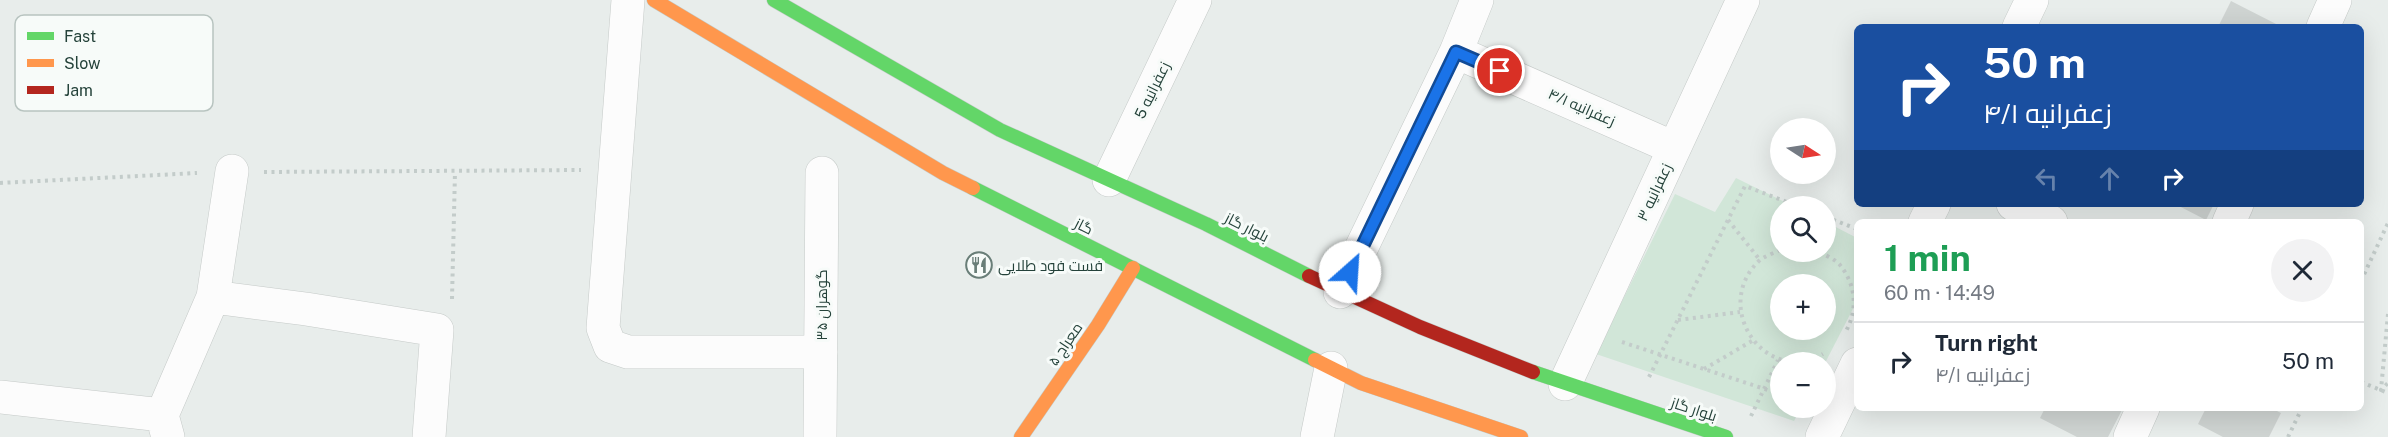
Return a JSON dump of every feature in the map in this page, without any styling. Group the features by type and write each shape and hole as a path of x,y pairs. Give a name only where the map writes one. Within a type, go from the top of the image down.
{"main road":[{"name":"گاز","path":"654,0 943,173 1361,383 1521,437"},
{"name":"بلوار گاز","path":"774,0 1000,130 1206,224 1340,292 1420,327 1565,384 1726,437"},
{"name":"معراج ۵","path":"1021,437 1098,325 1133,268"}],"street":[{"path":"628,0 603,328 610,346 628,352 821,352"},
{"name":"5 زعفرانیه","path":"1109,180 1195,0"},
{"path":"1340,292 1456,52 1477,0"},
{"name":"زعفرانیه ۳","path":"1565,384 1743,0"},
{"path":"2020,24 2031,0"},
{"path":"2324,24 2336,0"},
{"name":"زعفرانیه ۴/۱","path":"1456,52 1674,148"},
{"path":"0,397 165,426 213,297 232,171"},
{"name":"گوهران ۳۵","path":"820,437 822,173"},
{"path":"2019,207 2045,219"},
{"path":"213,297 437,330 429,437"},
{"path":"1822,437 1843,350"},
{"path":"1317,437 1331,368"},
{"path":"2130,437 2142,411"}],"path":[{"path":"0,183 232,171 585,170 605,177 614,188"},
{"path":"437,330 452,314 455,172"},
{"path":"1633,407 1745,186 1771,196"},
{"path":"1728,220 1760,260"},
{"path":"1836,221 1854,228"},
{"path":"2364,275 2388,223"},
{"path":"1770,255 1760,260 1743,283 1740,312 1752,341 1770,354"},
{"path":"1836,261 1853,288 1854,316 1843,350"},
{"path":"1678,320 1740,312"},
{"path":"2381,390 2388,314"},
{"path":"1590,331 1770,390"},
{"path":"1704,369 1752,341"},
{"path":"1750,418 1770,376"},
{"path":"2364,383 2388,393"},
{"path":"2381,390 2388,383"},
{"path":"2289,437 2301,411"}],"green space":[{"path":"1736,178 1773,196 1770,196 1770,262 1836,262 1836,227 1854,236 1854,307 1831,352 1770,352 1770,413 1596,354 1675,194 1715,212"}],"building":[{"path":"2231,1 2276,24 2220,24"},
{"path":"2181,207 2212,207 2206,219"},
{"path":"2044,411 2121,411 2108,437 2077,437 2040,418"},
{"path":"2204,411 2277,411 2281,413 2269,437 2223,437 2198,424"}],"traffic: fast":[{"path":"774,0 1000,130 1206,224 1309,276"},
{"path":"973,188 1315,360"},
{"path":"1533,372 1726,437"}],"traffic: slow":[{"path":"654,0 943,173 973,188"},
{"path":"1021,437 1098,325 1133,268"},
{"path":"1315,360 1361,383 1521,437"}],"traffic: jam":[{"path":"1309,276 1420,327 1533,372"}],"place":[{"name":"فست فود طلایی","path":"979,265"}],"route":[{"path":"1350,272 1456,52 1500,71"}]}
